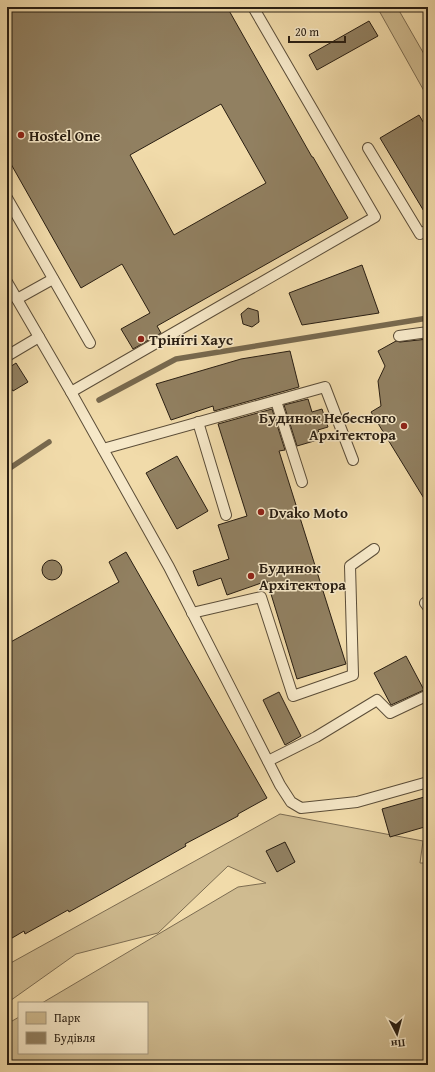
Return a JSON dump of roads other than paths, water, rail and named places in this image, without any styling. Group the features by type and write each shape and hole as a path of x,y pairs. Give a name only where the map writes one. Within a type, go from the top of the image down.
{"lane":[{"path":"72,392 375,218 253,7"},
{"path":"368,148 420,234 428,230"},
{"path":"7,198 90,344"},
{"path":"17,299 53,279"},
{"path":"7,282 72,392 169,567 280,785 291,802 301,808 357,802 428,782"},
{"path":"399,336 428,332"},
{"path":"7,356 39,337"},
{"path":"103,449 324,387 353,460"},
{"path":"276,400 302,482"},
{"path":"198,422 226,515"},
{"path":"192,612 261,597 293,696 353,675 350,566 374,549"},
{"path":"428,601 425,603 428,607"},
{"path":"268,761 316,737 377,700 390,713 428,695"}],"waterway":[{"path":"99,400 176,359 428,318"},
{"path":"7,470 49,442"}],"place":[{"name":"Hostel One","path":"21,135"},
{"name":"Трініті Хаус","path":"141,339"},
{"name":"Будинок Небесного Архітектора","path":"404,426"},
{"name":"Dvako Moto","path":"261,512"},
{"name":"Будинок Архітектора","path":"251,576"}]}
